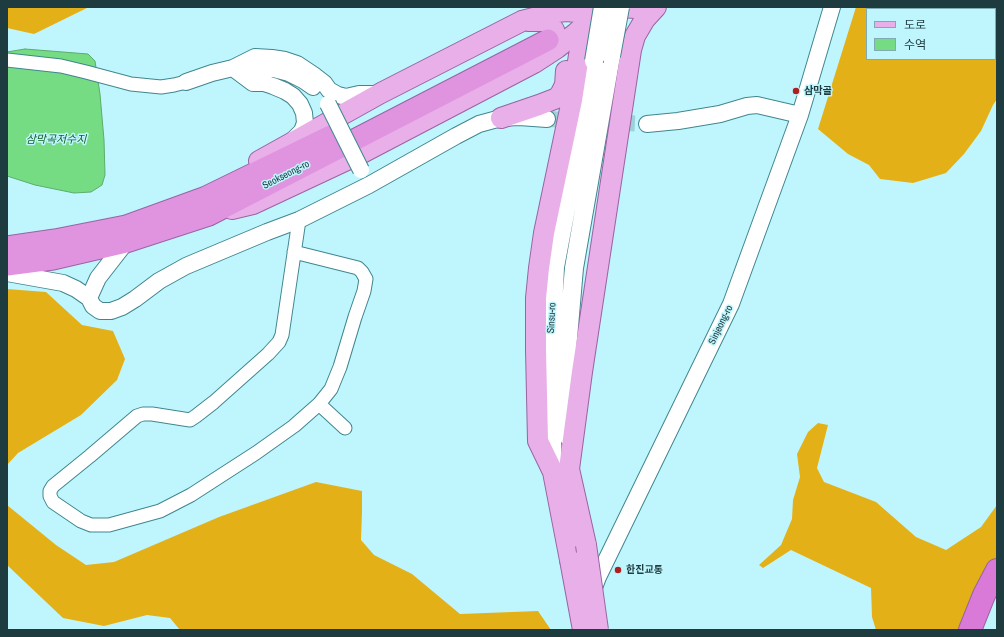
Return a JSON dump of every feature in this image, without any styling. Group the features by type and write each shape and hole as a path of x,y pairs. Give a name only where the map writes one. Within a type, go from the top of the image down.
{"highway":[{"name":"Seokseong-ro","path":"7,265 53,259 126,242 207,206 549,40"},
{"name":"Seokseong-ro","path":"7,246 55,240 126,226 207,206"},
{"path":"971,630 984,595 997,570"},
{"path":"971,630 997,588"}],"main road":[{"path":"207,206 244,170 382,93 522,21 540,7"},
{"path":"620,7 641,7"},
{"name":"Sinsu-ro","path":"602,58 620,7"},
{"path":"561,470 582,372 631,50 635,36 645,19 656,7"},
{"path":"522,21 557,12 601,11"},
{"path":"601,11 605,20 621,29 628,38 631,50"},
{"path":"534,63 549,40 576,33 601,11"},
{"path":"561,470 538,441 536,298 544,233 572,100 579,55 588,34 601,11"},
{"name":"Sinsu-ro","path":"582,630 570,560 561,470 565,373 574,268 602,58 601,11"},
{"path":"522,21 547,21 554,30 558,41 549,40"},
{"path":"207,206 253,204 364,152 534,63 558,64 566,71 569,76 572,100"},
{"path":"501,118 557,98 562,93 565,85 566,71"},
{"name":"Sinsu-ro","path":"561,470 586,545 598,630"}],"street":[{"name":"Sinjeong-ro","path":"582,630 587,607 598,577 731,304 800,115 832,7"},
{"path":"7,60 61,66 131,84 161,87 186,82 212,73 233,68 255,57 272,58 297,64 324,83 329,90 338,96 346,97 359,94 382,93"},
{"path":"233,68 274,69 289,73 304,80 320,92 328,104 369,185"},
{"path":"233,68 253,83 264,83 273,86 293,96 300,104 304,113 305,123 302,131 288,145"},
{"path":"647,124 678,121 720,114 747,106 757,105 800,115"},
{"path":"7,273 63,283 76,289 89,298 93,306 100,311 111,311 122,308 159,281 186,266 299,220 369,185 479,124 501,118 519,117 547,119"},
{"path":"294,252 358,268 366,279 364,291 340,367 331,389 319,404 294,426 256,453 191,495 160,511 109,525 91,525 67,513 53,502 50,496 52,486 137,416 152,414 190,420 208,407 268,354 279,342 282,335 294,252 299,220"},
{"path":"89,298 98,278 126,242"},
{"path":"319,404 345,428"}],"shaded area":[{"path":"7,7 89,7 34,34 7,28"},
{"path":"856,7 997,7 997,99 981,131 964,154 946,173 913,183 880,179 869,165 848,154 818,129"},
{"path":"7,289 46,292 82,325 113,331 125,359 117,380 81,415 18,453 7,465"},
{"path":"818,423 828,425 817,468 824,482 876,502 916,537 946,550 981,527 997,505 997,561 963,630 876,630 872,617 871,588 791,550 763,568 759,565 781,545 792,519 793,500 800,477 797,454 808,432"},
{"path":"316,482 362,491 361,540 374,555 412,574 460,614 538,611 551,630 180,630 170,618 147,615 104,626 63,618 7,565 7,505 56,545 86,565 114,562 219,517"}],"water":[{"name":"삼막곡저수지","path":"25,49 88,54 95,61 100,94 105,175 102,185 91,192 74,193 35,185 7,176 7,52"}],"tunnel":[{"path":"547,119 647,124"}],"place":[{"name":"삼막골","path":"796,91"},
{"name":"한진교통","path":"618,570"}]}
